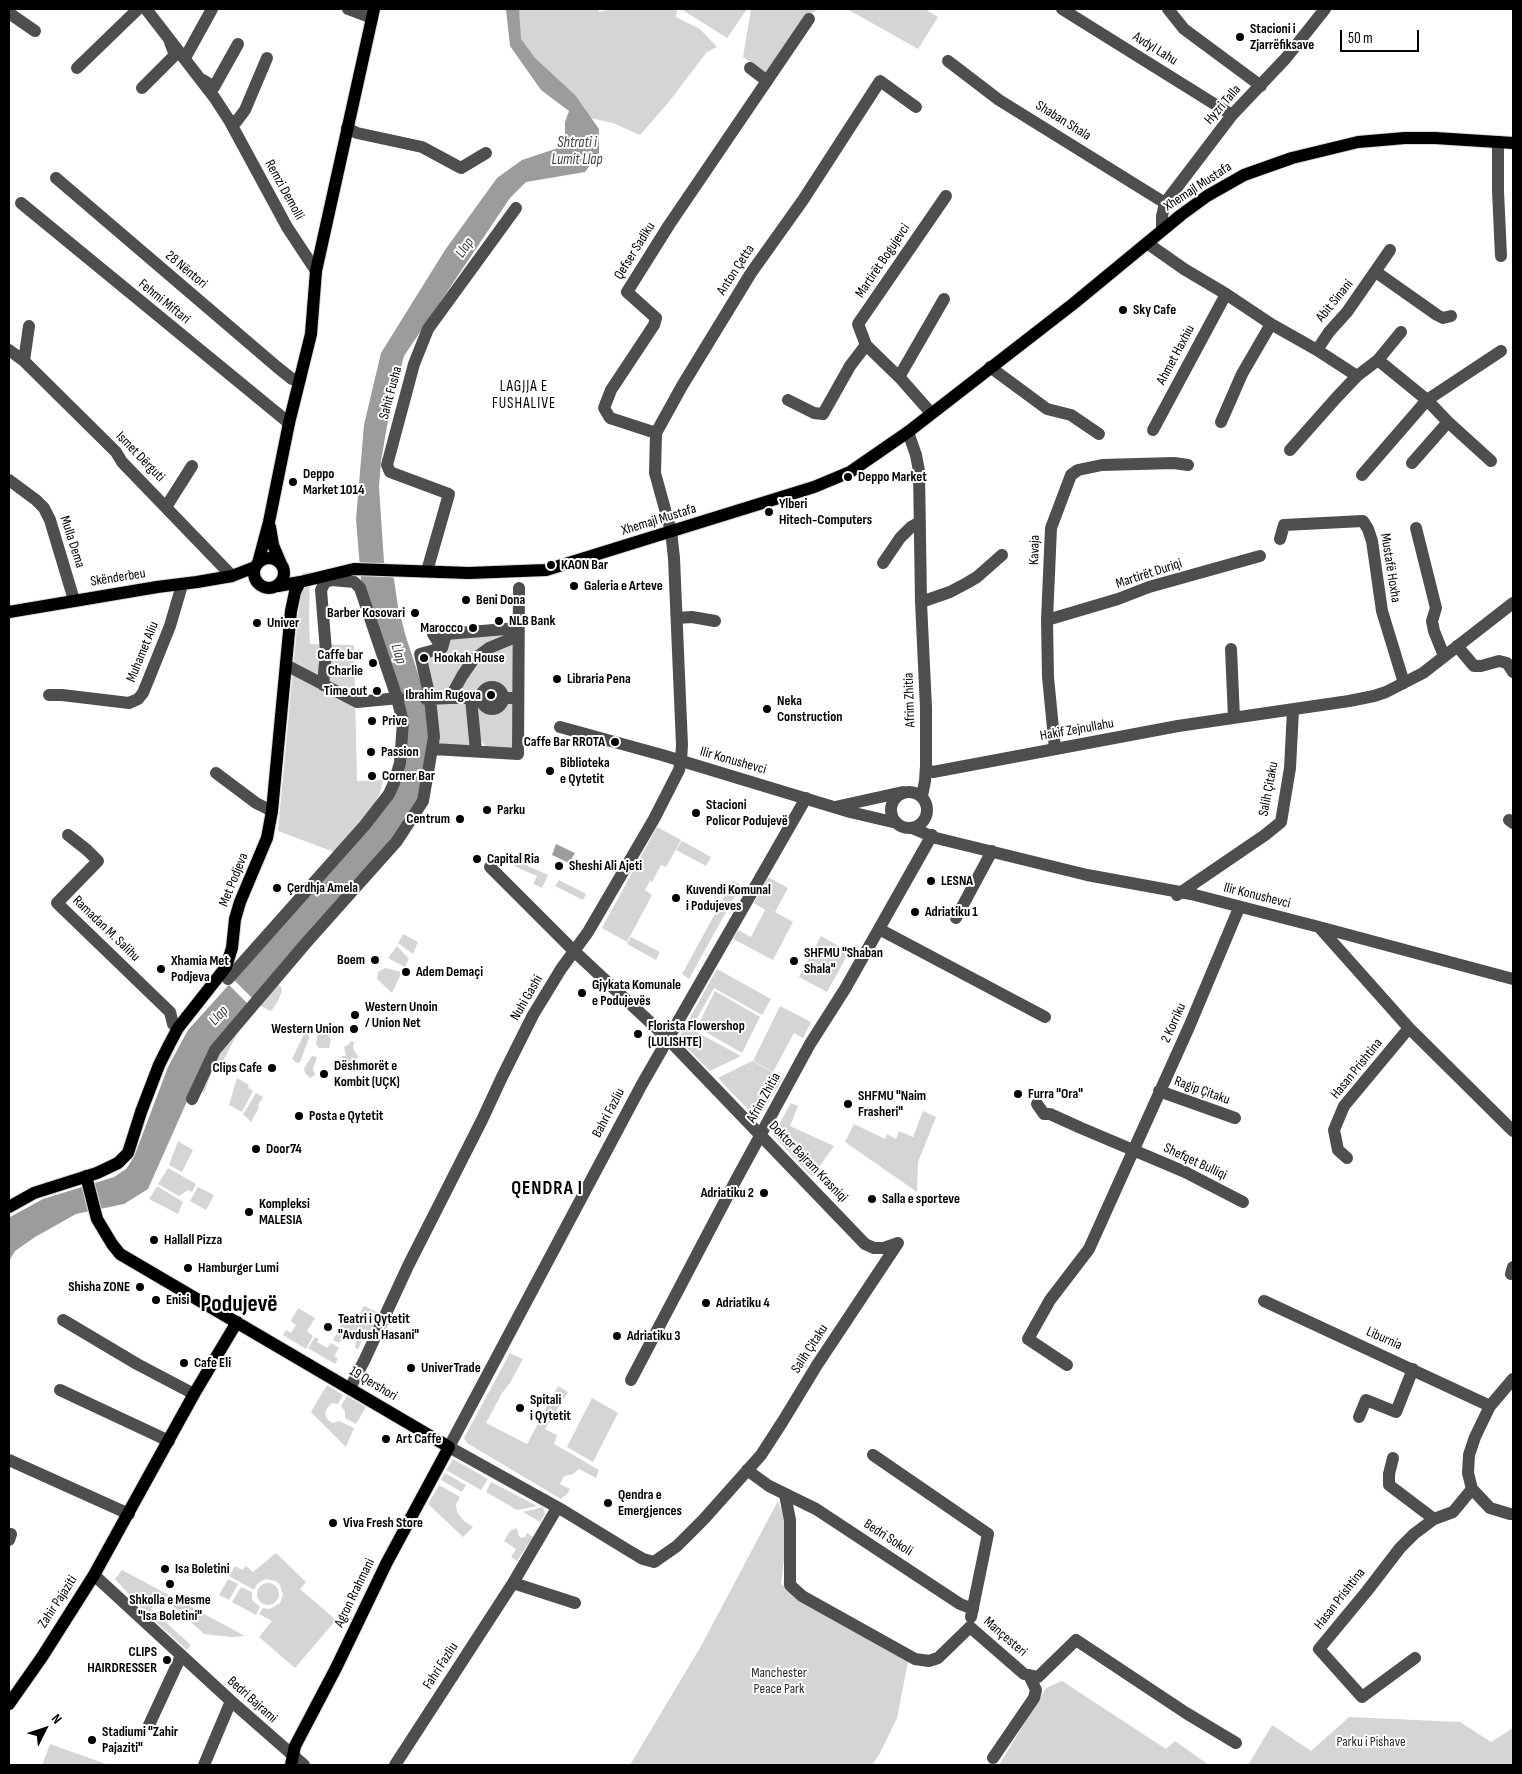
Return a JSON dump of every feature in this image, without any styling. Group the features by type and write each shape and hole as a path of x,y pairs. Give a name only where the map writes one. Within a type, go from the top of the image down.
{"main road":[{"path":"269,522 273,545 284,575 278,586 269,588 260,586 255,579 256,565 269,522 289,423 312,334 316,271 373,13"},
{"name":"Xhemajl Mustafa","path":"278,586 354,569 469,573 557,568 814,487 850,472 908,432 1073,304 1162,230 1207,196 1244,175 1292,158 1358,142 1405,138 1513,143"},
{"path":"256,565 269,558 278,561 300,582"},
{"name":"Skënderbeu","path":"9,612 232,576 256,565"},
{"name":"Skënderbeu","path":"232,576 260,586"},
{"name":"Met Podjeva","path":"9,1207 34,1193 88,1181 118,1163 128,1153 159,1065 178,1028 226,968 232,948 235,919 240,902 267,838 272,811 291,611 295,592 300,582"},
{"name":"19 Qershori","path":"88,1181 97,1219 105,1234 120,1254 449,1447"},
{"name":"Zahir Pajaziti","path":"9,1704 42,1657 94,1574 194,1394 237,1322"},
{"name":"Agron Rrahmani","path":"291,1760 387,1562 449,1447"}],"street":[{"path":"77,68 138,9"},
{"name":"Remzi Demolli","path":"146,9 186,58 229,120 287,227 316,271"},
{"path":"186,58 212,9"},
{"path":"348,9 373,13"},
{"name":"Avdyl Lahu","path":"1062,9 1232,115"},
{"path":"1168,9 1184,29 1261,86"},
{"name":"Hyzri Talla","path":"1165,203 1232,115 1261,86 1325,9"},
{"path":"9,13 35,31"},
{"name":"Qefser Sadiku","path":"656,433 610,418 604,408 611,390 654,325 656,318 627,292 669,225 809,20"},
{"path":"142,88 175,56 169,37"},
{"path":"201,79 214,87 238,44"},
{"path":"229,120 236,122 245,110 267,58"},
{"name":"Shaban Shala","path":"948,61 999,100 1165,203"},
{"path":"750,68 767,81"},
{"name":"Anton Çetta","path":"671,531 655,473 656,433 682,386 751,273 803,200 880,81 916,107"},
{"path":"347,128 357,133 422,147 461,168 486,154"},
{"path":"1498,142 1501,256"},
{"name":"28 Nëntori","path":"56,178 277,367 292,379 300,379"},
{"name":"Martirët Bogujevci","path":"931,413 899,377 866,345 858,324 946,196"},
{"name":"Fehmi Miftari","path":"21,203 289,423"},
{"path":"1162,230 1162,216 1165,203"},
{"name":"Sahit Fusha","path":"427,571 449,494 390,472 387,465 414,364 428,329 516,208"},
{"path":"1147,243 1184,269 1357,376"},
{"name":"Abit Sinani","path":"1317,350 1329,332 1347,312 1390,250"},
{"path":"1376,272 1437,315 1443,318 1450,316"},
{"name":"Ahmet Haxhiu","path":"1152,430 1226,294"},
{"path":"899,377 944,299"},
{"path":"1220,422 1242,374 1271,324"},
{"path":"24,361 29,326"},
{"path":"1290,450 1357,376 1378,360 1401,332"},
{"path":"788,400 814,413 823,414 850,366 866,345"},
{"name":"Ismet Dërguti","path":"9,350 24,361 116,452 122,462 232,576"},
{"path":"1362,475 1427,400 1501,351"},
{"path":"1378,360 1427,400 1491,461"},
{"path":"990,368 1047,409 1071,415 1099,434"},
{"path":"1412,463 1448,422"},
{"name":"Afrim Zhitia","path":"908,432 919,471 921,602 926,708 926,770 922,796"},
{"name":"Kavaja","path":"1056,749 1048,677 1047,620 1051,528 1071,475 1078,470 1102,465 1188,465"},
{"path":"166,507 192,466"},
{"name":"Mulla Dema","path":"9,480 44,508 50,520 74,600"},
{"name":"Mustafë Hoxha","path":"1280,539 1284,525 1363,521 1372,541 1382,611 1404,683"},
{"path":"883,563 900,538 911,527 920,522"},
{"path":"1416,528 1436,608 1432,621 1434,631 1444,656"},
{"name":"Nuhi Gashi","path":"350,1388 408,1266 533,1015 561,969 582,941 654,819 676,777 681,761 677,618 671,531"},
{"path":"921,602 950,592 967,583 977,577 1002,555"},
{"name":"Martirët Duriqi","path":"1047,620 1118,600 1149,587 1260,556"},
{"path":"228,979 360,832 389,794 394,783 400,763 403,722 398,698 360,588 354,582 332,580 325,582 321,590 326,651 324,685"},
{"name":"Muhamet Aliu","path":"49,695 130,703 138,699 143,693 167,635 182,585"},
{"path":"433,749 518,754 519,588"},
{"name":"Hakif Zejnullahu","path":"926,770 932,772 1178,726 1349,702 1374,696 1422,673 1513,603"},
{"path":"677,618 692,617 715,621"},
{"path":"442,648 446,634 518,632"},
{"path":"450,698 473,660 489,648 518,632"},
{"path":"433,634 442,648"},
{"path":"1457,646 1474,666 1500,662 1507,663 1513,672"},
{"path":"192,1099 215,1050 294,957 398,841 423,801 434,736 420,654 442,648"},
{"path":"1231,649 1234,718"},
{"path":"286,665 357,702 398,698"},
{"path":"428,698 518,698"},
{"path":"476,698 474,731 476,751"},
{"name":"Salih Çitaku","path":"1179,893 1265,835 1281,822 1290,768 1293,710"},
{"name":"Ilir Konushevci","path":"560,727 897,824"},
{"path":"474,731 490,752"},
{"path":"216,773 256,803 272,811"},
{"path":"904,792 899,794 892,803 891,814 897,824 932,835"},
{"path":"835,807 904,792 913,792 922,796 927,807 929,829 932,835"},
{"name":"Bahri Fazliu","path":"449,1447 641,1086 806,798"},
{"path":"912,828 922,823 927,812"},
{"name":"Ramadan M. Salihu","path":"68,835 87,850 98,862 57,902 170,1012 173,1024 178,1028"},
{"name":"Afrim Zhitia","path":"631,1380 810,1044 845,989 932,835"},
{"name":"Ilir Konushevci","path":"932,835 936,838 1087,875 1191,894 1239,908 1319,926 1513,979"},
{"path":"956,918 992,851"},
{"name":"Doktor Bajram Krasniqi","path":"490,867 574,951 668,1039 865,1244 874,1248 884,1248 898,1243"},
{"name":"2 Korriku","path":"1067,1365 1028,1339 1050,1300 1089,1250 1189,1027 1239,908"},
{"path":"1319,926 1410,1028 1513,1131"},
{"path":"879,929 1045,1017"},
{"name":"Hasan Prishtina","path":"1347,1158 1338,1150 1334,1130 1344,1106 1410,1028"},
{"name":"Ragip Çitaku","path":"1159,1091 1235,1118"},
{"path":"1037,1104 1044,1114 1050,1114 1134,1151"},
{"name":"Shefqet Bulliqi","path":"1134,1151 1185,1172 1242,1202"},
{"name":"Salih Çitaku","path":"654,1562 677,1546 704,1519 761,1455 784,1421 817,1365 898,1243"},
{"name":"Liburnia","path":"1264,1301 1490,1406"},
{"path":"63,1320 137,1364 194,1394"},
{"path":"1359,1418 1366,1400 1396,1412 1413,1369"},
{"path":"1513,1379 1490,1406 1468,1456 1468,1472 1472,1489 1490,1508 1513,1514"},
{"path":"60,1390 169,1441"},
{"name":"19 Qershori","path":"449,1447 631,1552 654,1562"},
{"path":"873,1455 988,1534 970,1627"},
{"path":"1393,1458 1389,1474 1390,1485 1434,1520"},
{"path":"9,1460 129,1514"},
{"path":"747,1470 785,1495"},
{"name":"Hasan Prishtina","path":"1415,1658 1362,1697 1319,1649 1400,1548 1414,1534 1434,1520 1453,1512 1472,1489"},
{"name":"Bedri Sokoli","path":"785,1495 816,1509 960,1604 973,1609"},
{"name":"Mançesteri","path":"785,1495 790,1520 792,1549 790,1585 802,1596 915,1659 929,1661 938,1658 970,1627 1024,1674 1038,1677 1076,1640 1186,1713 1236,1743"},
{"name":"Fahri Fazliu","path":"395,1765 513,1583 556,1508"},
{"name":"Bedri Bajrami","path":"94,1574 231,1701 291,1760 304,1765"},
{"path":"513,1583 575,1603"},
{"path":"149,1725 181,1656"},
{"path":"993,1758 1034,1698 1036,1690 1029,1675"},
{"path":"204,1765 231,1701"}],"green space":[{"path":"514,9 599,9 599,12 612,9 672,9 677,11 676,17 700,29 717,47 707,52 668,103 640,135 613,123 590,118 517,43"},
{"path":"681,9 747,9 727,38"},
{"path":"751,9 818,9 807,17 767,74 743,57"},
{"path":"847,9 925,9 938,17 918,49"},
{"path":"310,572 310,644 354,645 357,781 383,780 380,793 363,825 337,853 278,831 302,573"},
{"path":"518,628 518,754 490,752 474,732 472,751 433,749 420,654 446,634","holes":["490,687 497,688 502,693 502,702 493,708 483,704 483,693"]},
{"path":"657,827 681,840 666,867 661,865 652,882 650,881 645,890 652,895 627,942 602,928"},
{"path":"682,841 711,857 706,866 676,850"},
{"path":"517,861 548,875 542,888 533,884 537,876 514,866"},
{"path":"768,877 788,888 775,912 793,922 773,960 733,939 738,930 751,937 765,910 754,903"},
{"path":"559,880 586,894 583,900 555,886"},
{"path":"733,881 741,885 689,979 682,974"},
{"path":"403,934 418,942 413,954 398,943"},
{"path":"821,936 849,952 827,992 799,977"},
{"path":"631,937 660,952 656,960 627,944"},
{"path":"397,946 409,959 405,967 388,958"},
{"path":"385,968 402,972 392,993 377,979 378,972"},
{"path":"717,969 771,999 762,1015 714,988 691,1029 741,1056 710,1071 678,1039"},
{"path":"278,984 282,990 279,999 270,1011 258,1003"},
{"path":"715,991 760,1017 742,1053 697,1027"},
{"path":"780,1006 811,1022 803,1038 794,1033 773,1072 753,1061"},
{"path":"246,1021 220,1067 214,1065 204,1093 197,1091 213,1057"},
{"path":"307,1028 309,1038 300,1062 297,1063 292,1059"},
{"path":"321,1031 326,1032 331,1039 329,1048 319,1048 316,1044 317,1034"},
{"path":"351,1041 354,1042 353,1048 358,1057 355,1062 350,1058 350,1064 344,1062 342,1064 342,1056 346,1056 344,1047"},
{"path":"312,1056 317,1057 313,1069 315,1075 310,1078 305,1073 304,1068"},
{"path":"752,1061 783,1078 758,1120 718,1078"},
{"path":"237,1078 249,1085 248,1088 253,1091 242,1112 229,1105"},
{"path":"256,1093 263,1097 251,1122 243,1114"},
{"path":"791,1103 798,1106 790,1126 834,1146 812,1177 773,1135"},
{"path":"923,1111 936,1117 918,1162 917,1192 845,1142 854,1124 885,1139 887,1134 896,1139 899,1131 913,1137"},
{"path":"178,1141 193,1150 182,1172 169,1165"},
{"path":"168,1168 196,1184 192,1192 188,1190 179,1196 158,1184"},
{"path":"157,1186 183,1202 178,1214 149,1199"},
{"path":"198,1187 214,1195 206,1210 190,1201"},
{"path":"364,1306 379,1313 367,1339 362,1340 358,1350 355,1347 357,1337 353,1333 343,1336 339,1343 333,1340 344,1319 354,1324"},
{"path":"298,1308 315,1318 307,1331 313,1336 306,1349 283,1335 286,1330 291,1333 296,1325 291,1321"},
{"path":"315,1337 319,1339 317,1342 327,1348 331,1343 339,1348 334,1356 338,1359 335,1364 308,1348"},
{"path":"510,1353 523,1359 486,1423 527,1444 558,1386 568,1392 545,1429 557,1435 554,1444 599,1470 596,1478 579,1469 573,1474 564,1476 560,1484 570,1489 561,1499 467,1443 464,1438"},
{"path":"327,1385 343,1395 338,1404 332,1403 327,1408 325,1414 328,1420 333,1423 339,1421 354,1428 346,1447 311,1412"},
{"path":"347,1396 366,1407 356,1424 345,1418 345,1412 341,1406"},
{"path":"592,1398 618,1413 593,1462 567,1447"},
{"path":"453,1459 488,1479 481,1490 446,1470"},
{"path":"445,1473 466,1485 462,1492 441,1480"},
{"path":"491,1482 537,1506 517,1510 486,1492"},
{"path":"439,1485 460,1497 456,1504 457,1512 464,1521 473,1527 463,1537 428,1504"},
{"name":"Manchester Peace Park","path":"778,1501 788,1527 781,1584 908,1662 897,1718 880,1753 872,1765 630,1765 701,1646"},
{"path":"543,1507 545,1514 540,1522 523,1512"},
{"path":"516,1528 521,1538 525,1537 527,1533 533,1537 517,1561 511,1557 516,1549 504,1541 510,1531"},
{"path":"276,1553 306,1582 300,1589 336,1620 295,1668 259,1637 272,1621 259,1614 263,1608 270,1609 280,1603 283,1595 280,1585 276,1581 265,1579 257,1584 254,1590 229,1576 235,1566 242,1570 246,1566 253,1572"},
{"path":"122,1570 245,1636 232,1637 204,1634 162,1596 151,1609 191,1645 187,1650 148,1615 115,1579"},
{"path":"228,1579 238,1584 229,1600 219,1595"},
{"path":"268,1583 276,1586 279,1594 276,1602 268,1605 260,1602 257,1594 260,1586"},
{"path":"241,1587 252,1592 252,1600 260,1607 256,1615 232,1602"},
{"path":"1062,1681 1166,1749 1175,1741 1209,1765 999,1765 1046,1688"},
{"name":"Parku i Pishave","path":"1349,1717 1460,1722 1491,1742 1513,1728 1513,1765 1248,1765 1272,1725 1311,1751"},
{"path":"50,1744 109,1765 42,1765"}],"water":[{"name":"Shtrati i Lumit Llap","path":"506,9 519,9 521,39 535,58 575,95 599,129 599,153 585,172 526,182 510,198 404,356 390,409 381,461 379,487 384,562 394,579 398,607 424,692 430,732 417,804 406,825 208,1054 148,1189 124,1204 76,1214 35,1237 15,1251 9,1261 10,1217 43,1199 114,1177 126,1169 134,1157 168,1067 188,1030 392,796 407,730 361,581 356,519 364,425 381,353 445,250 497,178 522,160 558,148 565,137 565,122 569,111 541,90 510,46"},
{"path":"556,844 575,853 569,863 552,855"}],"pier":[{"path":"233,979 253,999 248,1004 228,984"}],"place":[{"name":"Stacioni i Zjarrëfiksave","path":"1240,37"},
{"name":"Sky Cafe","path":"1123,310"},
{"name":"Deppo Market","path":"848,477"},
{"name":"Deppo Market 1014","path":"293,482"},
{"name":"Ylberi Hitech-Computers","path":"769,512"},
{"name":"KAON Bar","path":"551,565"},
{"name":"Galeria e Arteve","path":"574,586"},
{"name":"Beni Dona","path":"466,600"},
{"name":"Barber Kosovari","path":"415,613"},
{"name":"NLB Bank","path":"499,621"},
{"name":"Univer","path":"257,623"},
{"name":"Marocco","path":"473,628"},
{"name":"Hookah House","path":"424,658"},
{"name":"Caffe bar Charlie","path":"373,663"},
{"name":"Libraria Pena","path":"557,679"},
{"name":"Time out","path":"377,691"},
{"name":"Ibrahim Rugova","path":"491,695"},
{"name":"Neka Construction","path":"767,709"},
{"name":"Prive","path":"372,721"},
{"name":"Caffe Bar RROTA","path":"615,742"},
{"name":"Passion","path":"371,752"},
{"name":"Biblioteka e Qytetit","path":"550,771"},
{"name":"Corner Bar","path":"372,776"},
{"name":"Parku","path":"487,810"},
{"name":"Stacioni Policor Podujevë","path":"696,813"},
{"name":"Centrum","path":"460,819"},
{"name":"Capital Ria","path":"477,859"},
{"name":"Sheshi Ali Ajeti","path":"559,866"},
{"name":"LESNA","path":"931,881"},
{"name":"Çerdhja Amela","path":"277,888"},
{"name":"Kuvendi Komunal i Podujeves","path":"676,898"},
{"name":"Adriatiku 1","path":"915,912"},
{"name":"Boem","path":"375,960"},
{"name":"SHFMU \"Shaban Shala\"","path":"794,961"},
{"name":"Xhamia Met Podjeva","path":"161,969"},
{"name":"Adem Demaçi","path":"406,972"},
{"name":"Gjykata Komunale e Podujevës","path":"582,993"},
{"name":"Western Unoin / Union Net","path":"355,1015"},
{"name":"Western Union","path":"354,1029"},
{"name":"Florista Flowershop (LULISHTE)","path":"638,1034"},
{"name":"Clips Cafe","path":"272,1068"},
{"name":"Dëshmorët e Kombit (UÇK)","path":"324,1074"},
{"name":"Furra \"Ora\"","path":"1018,1094"},
{"name":"SHFMU \"Naim Frasheri\"","path":"848,1104"},
{"name":"Posta e Qytetit","path":"299,1116"},
{"name":"Door74","path":"256,1149"},
{"name":"Adriatiku 2","path":"764,1193"},
{"name":"Salla e sporteve","path":"872,1199"},
{"name":"Kompleksi MALESIA","path":"249,1212"},
{"name":"Hallall Pizza","path":"154,1240"},
{"name":"Hamburger Lumi","path":"188,1268"},
{"name":"Shisha ZONE","path":"140,1287"},
{"name":"Enisi","path":"156,1300"},
{"name":"Adriatiku 4","path":"706,1303"},
{"name":"Teatri i Qytetit \"Avdush Hasani\"","path":"328,1327"},
{"name":"Adriatiku 3","path":"617,1336"},
{"name":"Cafe Eli","path":"184,1363"},
{"name":"UniverTrade","path":"411,1368"},
{"name":"Spitali i Qytetit","path":"520,1408"},
{"name":"Art Caffe","path":"386,1439"},
{"name":"Qendra e Emergjences","path":"608,1503"},
{"name":"Viva Fresh Store","path":"333,1523"},
{"name":"Isa Boletini","path":"165,1569"},
{"name":"Shkolla e Mesme \"Isa Boletini\"","path":"170,1584"},
{"name":"CLIPS HAIRDRESSER","path":"167,1660"},
{"name":"Stadiumi \"Zahir Pajaziti\"","path":"92,1740"}],"district":[{"name":"LAGJJA E FUSHALIVE","path":"524,396"},
{"name":"QENDRA I","path":"547,1189"},
{"name":"Podujevë","path":"239,1305"}],"water label":[{"name":"Llap","path":"465,248"},
{"name":"Llap","path":"398,654"},
{"name":"Llap","path":"219,1016"}]}
